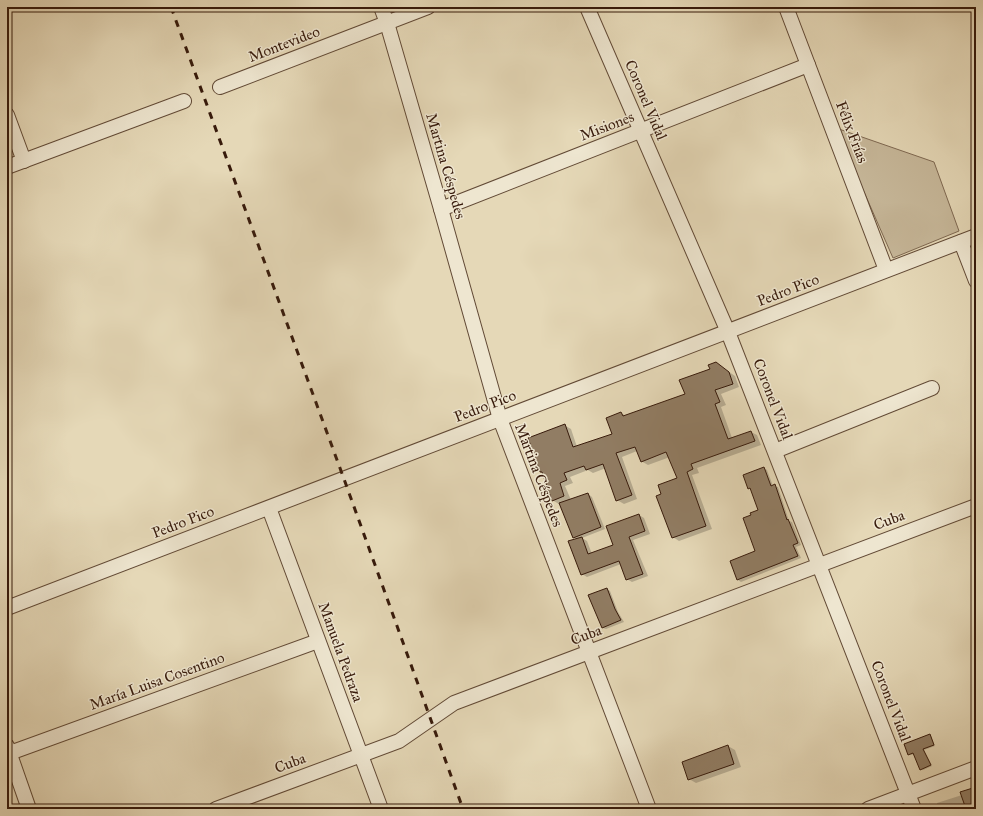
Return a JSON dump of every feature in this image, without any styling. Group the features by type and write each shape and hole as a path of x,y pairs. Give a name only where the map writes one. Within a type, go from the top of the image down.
{"street":[{"name":"Martina Céspedes","path":"381,7 441,209 500,419 649,809"},
{"name":"Montevideo","path":"220,87 428,7"},
{"name":"Coronel Vidal","path":"587,7 728,332 914,809"},
{"name":"Félix Frías","path":"786,7 886,270"},
{"name":"Misiones","path":"441,209 808,65"},
{"path":"7,167 184,101"},
{"path":"7,115 24,161"},
{"name":"Pedro Pico","path":"7,608 976,236"},
{"path":"961,242 976,282"},
{"path":"775,451 932,388"},
{"name":"Cuba","path":"216,809 360,754 399,741 454,703 976,506"},
{"name":"Manuela Pedraza","path":"269,508 381,809"},
{"name":"María Luisa Cosentino","path":"8,751 318,641"},
{"path":"8,751 29,809"},
{"path":"868,809 976,768"}],"shaded area":[{"path":"836,128 934,162 959,231 893,258"}],"building":[{"path":"716,362 729,372 733,384 715,390 720,402 715,404 728,439 751,431 755,441 691,464 693,469 687,472 706,526 672,538 656,496 661,494 658,485 677,478 666,452 641,462 635,447 616,453 632,495 616,501 603,464 586,470 584,466 564,473 567,480 560,483 564,496 552,501 528,438 565,424 573,447 612,434 606,418 621,412 623,416 685,394 679,380 710,369 708,365"},
{"path":"764,467 771,486 775,484 787,520 788,519 798,543 793,545 798,556 737,580 730,561 755,551 743,518 758,510 750,488 748,489 743,475"},
{"path":"588,493 601,527 573,538 559,503"},
{"path":"639,514 645,531 629,537 643,574 626,580 619,561 581,575 568,541 582,537 588,554 613,545 606,526"},
{"path":"607,588 621,620 602,628 588,595"},
{"path":"930,734 934,745 923,749 931,765 920,770 913,753 908,755 904,744"},
{"path":"728,745 734,764 688,780 682,762"},
{"path":"976,787 976,808 966,809 960,792"}],"railway":[{"path":"171,7 463,809"}]}
